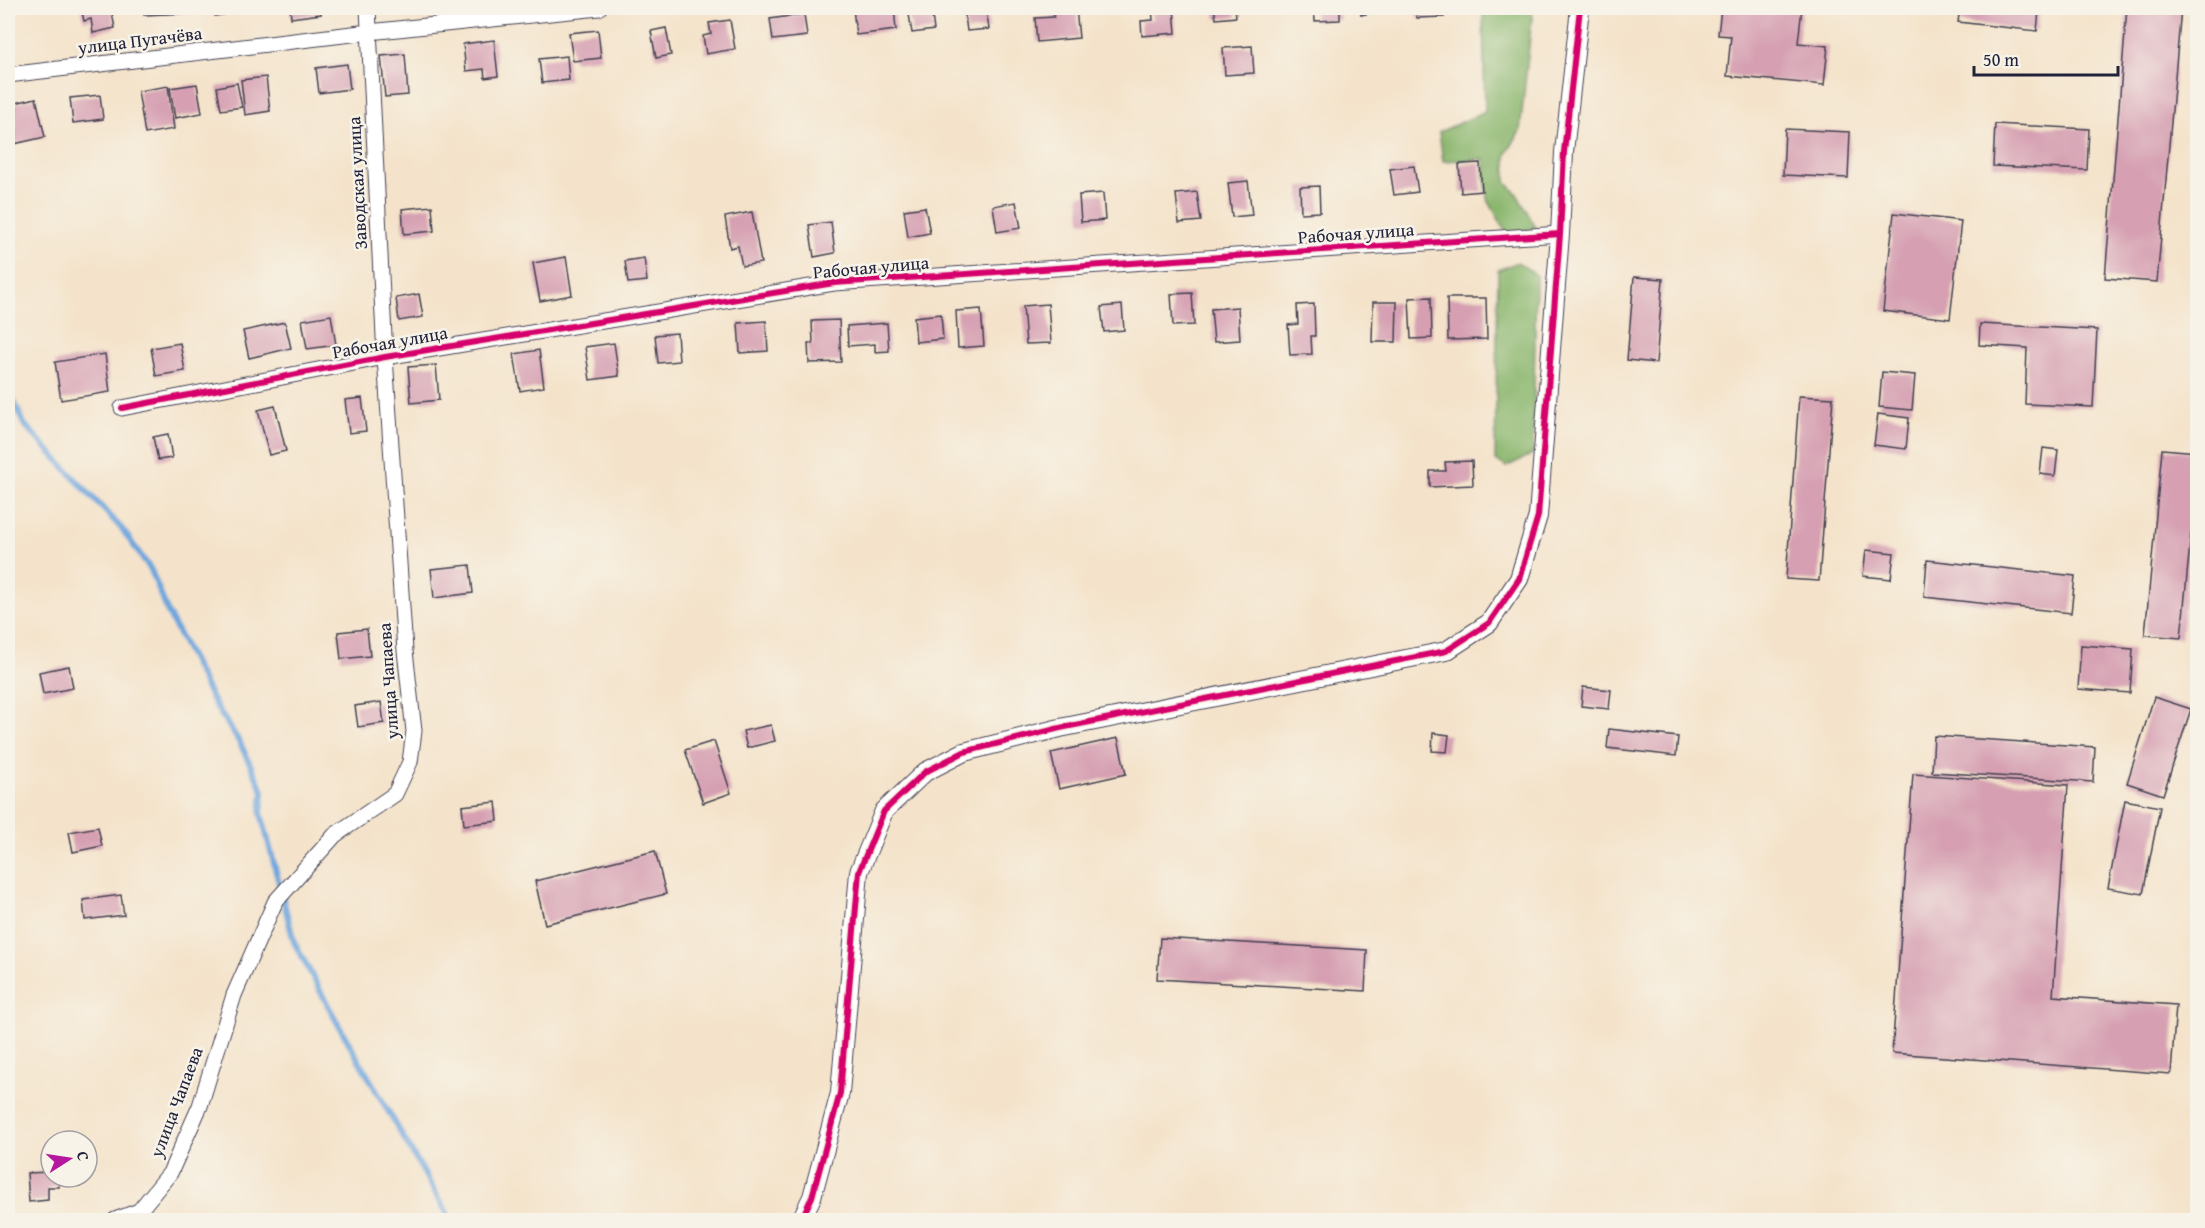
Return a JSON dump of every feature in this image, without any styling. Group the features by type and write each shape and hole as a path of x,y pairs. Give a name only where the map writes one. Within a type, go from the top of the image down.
{"street":[{"name":"Заводская улица","path":"368,8 385,357"},
{"name":"улица Пугачёва","path":"8,75 369,32 599,8"},
{"path":"801,1221 812,1197 840,1093 859,872 884,811 925,772 964,752 1060,728 1446,651 1490,623 1519,579 1538,516 1560,234 1564,152 1580,8"},
{"name":"Рабочая улица","path":"122,408 385,357 834,283 1560,234"},
{"name":"улица Чапаева","path":"115,1221 140,1211 170,1173 200,1106 234,995 275,902 335,835 395,794 410,762 414,732 405,651 385,357"}],"green space":[{"path":"1483,8 1533,8 1520,131 1506,155 1506,182 1517,194 1536,228 1507,234 1487,198 1484,159 1443,161 1439,132 1485,112"},
{"path":"1518,262 1536,275 1533,454 1506,467 1495,459 1498,270"}],"building":[{"path":"81,8 111,8 115,28 93,33 91,19 84,21"},
{"path":"144,8 188,8 188,13 144,15"},
{"path":"213,8 245,8 245,11 215,16"},
{"path":"290,8 321,8 321,14 291,18"},
{"path":"853,8 894,8 896,30 856,35"},
{"path":"908,8 931,8 934,30 912,33"},
{"path":"964,8 986,8 989,29 967,31"},
{"path":"1053,8 1076,8 1079,38 1037,42 1035,18 1054,17"},
{"path":"1152,8 1174,8 1176,33 1142,36 1141,21 1153,20"},
{"path":"1214,8 1235,8 1236,17 1216,19"},
{"path":"1314,8 1340,8 1340,20 1315,21"},
{"path":"1359,8 1379,8 1379,11 1361,15"},
{"path":"1416,8 1444,8 1444,17 1417,18"},
{"path":"1721,8 1802,8 1798,43 1828,46 1824,85 1727,76 1731,36 1718,35"},
{"path":"1960,8 2034,8 2033,11 2039,11 2037,31 1958,22"},
{"path":"2127,8 2181,8 2157,282 2105,278"},
{"path":"804,14 807,36 773,40 770,19"},
{"path":"730,20 735,49 706,54 703,36 711,34 709,23"},
{"path":"666,28 671,55 656,58 651,31"},
{"path":"598,30 601,58 573,61 569,33"},
{"path":"494,40 498,76 485,78 484,69 466,71 463,44"},
{"path":"1252,46 1254,73 1225,75 1223,48"},
{"path":"405,54 408,95 385,97 381,56"},
{"path":"567,56 569,80 542,83 539,59"},
{"path":"347,64 350,89 319,93 316,68"},
{"path":"266,77 270,111 245,115 241,80"},
{"path":"237,83 242,107 221,110 217,87"},
{"path":"197,84 202,113 175,118 170,88"},
{"path":"168,86 174,129 145,134 138,91"},
{"path":"100,95 103,119 73,123 70,98"},
{"path":"36,98 45,137 14,144 10,126 16,123 11,104"},
{"path":"1995,124 2089,129 2087,170 1993,166"},
{"path":"1785,129 1850,132 1848,178 1783,175"},
{"path":"1480,163 1482,191 1461,193 1459,164"},
{"path":"1414,166 1418,192 1394,195 1390,169"},
{"path":"1248,181 1252,215 1232,217 1228,183"},
{"path":"1319,186 1320,212 1301,213 1300,187"},
{"path":"1197,192 1201,221 1179,223 1176,194"},
{"path":"1103,193 1105,220 1081,222 1079,195"},
{"path":"1016,202 1021,228 997,232 993,206"},
{"path":"432,206 434,231 404,234 402,209"},
{"path":"925,207 930,233 908,237 904,210"},
{"path":"752,212 761,263 742,266 738,246 730,248 725,217"},
{"path":"1894,213 1961,221 1950,319 1883,311"},
{"path":"831,222 835,253 814,257 809,225"},
{"path":"566,257 572,295 540,301 533,263"},
{"path":"644,258 647,281 628,283 625,261"},
{"path":"1634,277 1663,279 1656,363 1627,360"},
{"path":"1192,293 1194,325 1173,326 1171,294"},
{"path":"419,294 423,317 399,321 396,298"},
{"path":"1431,297 1432,338 1411,339 1409,298"},
{"path":"1447,298 1486,298 1487,339 1448,340"},
{"path":"1373,302 1397,302 1396,342 1372,342"},
{"path":"1048,304 1051,343 1026,344 1023,306"},
{"path":"1314,304 1315,336 1311,336 1312,354 1290,355 1288,325 1298,324 1297,305"},
{"path":"1122,305 1124,330 1104,332 1101,307"},
{"path":"1238,307 1240,340 1214,342 1211,309"},
{"path":"981,309 984,346 958,348 956,311"},
{"path":"941,314 943,339 916,342 914,317"},
{"path":"331,315 336,345 307,349 302,320"},
{"path":"839,320 841,362 809,363 808,343 813,343 812,321"},
{"path":"766,321 768,351 740,353 738,323"},
{"path":"285,322 291,348 249,358 243,331"},
{"path":"887,323 889,351 875,352 875,344 848,346 847,326"},
{"path":"1980,324 2097,330 2093,407 2025,404 2027,348 1979,345"},
{"path":"677,333 679,361 658,363 655,335"},
{"path":"180,343 185,371 156,376 151,348"},
{"path":"614,343 619,376 590,380 585,347"},
{"path":"539,350 544,387 520,391 514,354"},
{"path":"105,354 110,392 61,400 55,362"},
{"path":"436,365 439,400 411,403 408,367"},
{"path":"1882,372 1915,375 1912,410 1879,407"},
{"path":"1799,396 1833,398 1819,581 1786,579"},
{"path":"362,398 366,431 349,433 345,400"},
{"path":"275,406 286,451 269,455 258,410"},
{"path":"1878,414 1909,418 1906,449 1874,445"},
{"path":"168,434 172,458 158,460 153,437"},
{"path":"2043,448 2058,450 2055,476 2040,474"},
{"path":"2162,449 2198,452 2198,533 2191,533 2181,638 2145,635"},
{"path":"1472,461 1473,485 1430,487 1430,471 1446,471 1445,462"},
{"path":"1866,550 1894,553 1891,579 1863,576"},
{"path":"1927,560 2075,576 2071,613 1924,597"},
{"path":"470,565 473,593 434,598 431,569"},
{"path":"367,629 370,656 341,659 338,632"},
{"path":"2081,645 2133,649 2130,693 2078,689"},
{"path":"69,666 73,688 43,694 39,672"},
{"path":"1583,687 1611,690 1609,709 1581,706"},
{"path":"2154,697 2191,709 2163,795 2127,783"},
{"path":"381,702 384,723 358,727 355,706"},
{"path":"771,725 775,741 747,748 743,731"},
{"path":"1609,729 1678,737 1676,756 1607,748"},
{"path":"1433,733 1449,735 1447,752 1432,751"},
{"path":"1934,736 2095,747 2093,782 1932,772"},
{"path":"1118,738 1126,774 1059,789 1051,753"},
{"path":"714,741 731,793 703,803 685,750"},
{"path":"1913,774 2068,785 2053,996 2176,1005 2171,1074 1892,1053"},
{"path":"2125,800 2160,807 2143,894 2108,888"},
{"path":"496,802 498,821 464,825 462,806"},
{"path":"98,827 102,846 73,852 69,832"},
{"path":"655,851 666,894 545,924 535,881"},
{"path":"121,895 124,915 85,920 83,900"},
{"path":"1160,938 1367,950 1365,991 1157,979"},
{"path":"39,1172 39,1189 48,1189 48,1200 29,1202 27,1173"}],"waterway":[{"path":"8,388 24,424 122,529 151,570 168,613 215,705 240,743 263,791 261,813 294,942 338,1024 451,1220"}],"cycle path":[{"path":"801,1220 812,1197 840,1093 859,872 884,811 925,772 964,752 1060,728 1446,651 1489,623 1519,579 1538,516 1560,234 1564,152 1580,8"},
{"path":"122,408 385,357 834,283 1560,234"}]}
